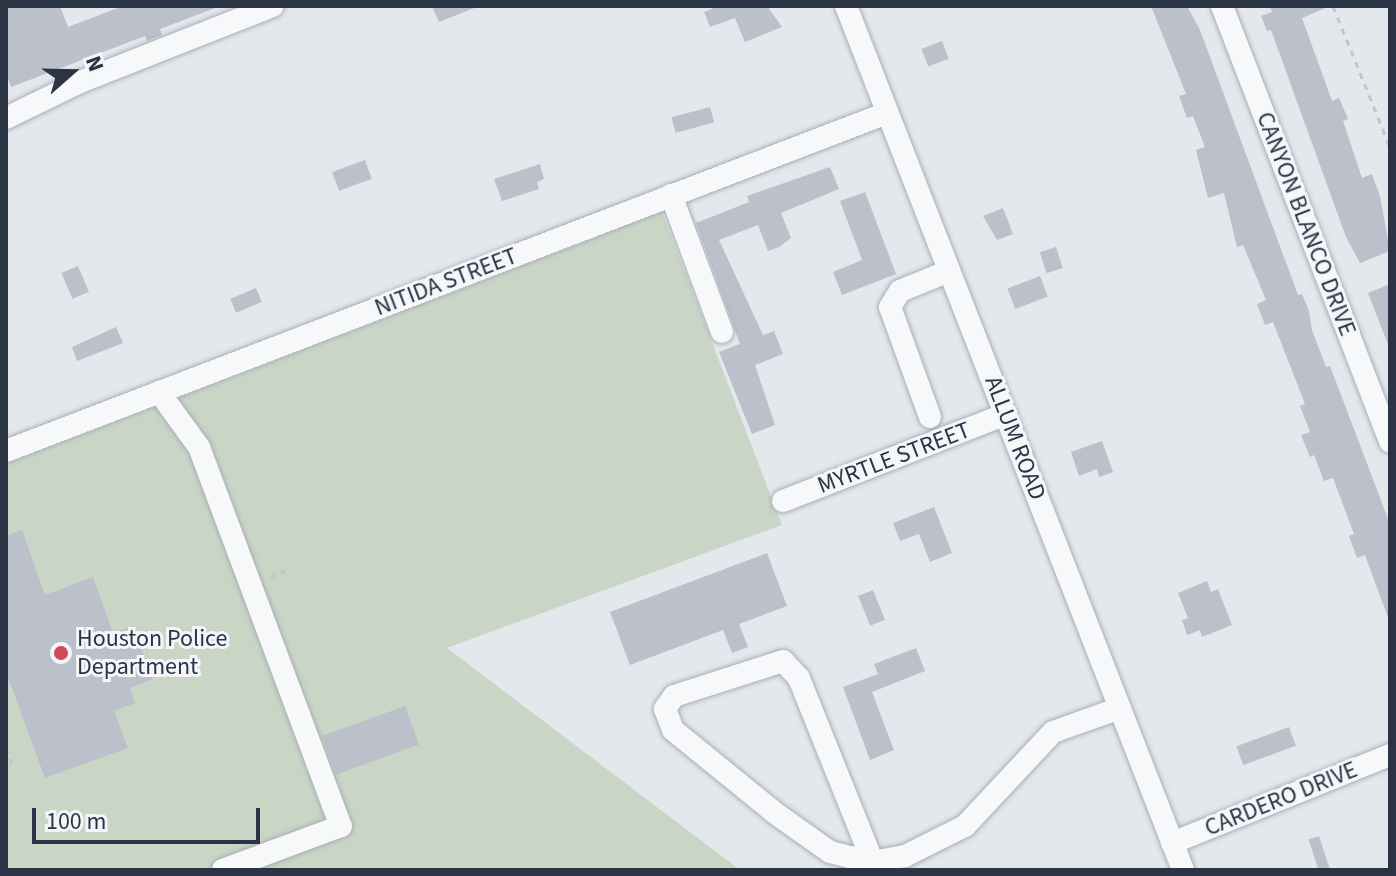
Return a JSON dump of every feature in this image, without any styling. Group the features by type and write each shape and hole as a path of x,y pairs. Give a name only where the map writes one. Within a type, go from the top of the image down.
{"street":[{"path":"6,118 80,82 273,6"},
{"name":"ALLUM ROAD","path":"846,6 1183,870"},
{"name":"CANYON BLANCO DRIVE","path":"1222,6 1390,442"},
{"name":"NITIDA STREET","path":"6,451 887,113"},
{"path":"671,195 722,332"},
{"path":"930,417 890,307 900,291 949,271"},
{"path":"159,392 199,447 341,826 223,870"},
{"name":"MYRTLE STREET","path":"783,501 1006,414"},
{"path":"872,860 799,678 783,661 674,696 665,709 673,730 816,844 872,860 905,856 965,826 1053,732 1120,708"},
{"name":"CARDERO DRIVE","path":"1172,843 1390,755"}],"path":[{"path":"1333,6 1390,147"},
{"path":"250,584 291,569"},
{"path":"6,747 14,769"}],"green space":[{"path":"662,212 782,525 447,648 740,870 6,870 6,464"}],"building":[{"path":"6,6 60,6 68,27 123,6 218,7 160,29 162,35 147,41 145,36 11,87 6,74"},
{"path":"432,6 477,6 477,7 439,22"},
{"path":"719,6 767,6 782,27 745,42 735,18 710,27 704,12"},
{"path":"1151,6 1187,6 1200,30 1298,295 1302,294 1309,311 1312,330 1326,367 1330,366 1390,524 1390,623 1365,555 1357,558 1349,536 1354,534 1333,478 1324,481 1314,455 1310,457 1301,435 1310,432 1300,406 1305,404 1273,322 1265,325 1257,304 1266,300 1243,245 1237,247 1224,193 1208,198 1196,150 1205,147 1193,116 1187,118 1179,96 1186,94"},
{"path":"1270,6 1330,6 1302,18 1332,101 1339,98 1348,119 1343,121 1362,178 1372,174 1380,196 1390,251 1360,263 1346,237 1271,30 1267,31 1261,16 1272,12"},
{"path":"942,41 949,59 928,67 921,49"},
{"path":"710,107 714,122 676,133 671,117"},
{"path":"365,160 372,179 339,191 332,172"},
{"path":"540,164 544,179 537,182 539,189 502,201 494,179"},
{"path":"830,167 839,189 781,213 791,238 779,247 768,251 758,225 719,240 763,335 774,331 783,354 755,365 775,425 752,434 719,352 740,344 696,223 749,202 747,196"},
{"path":"865,192 896,274 842,295 833,272 862,260 840,201"},
{"path":"1003,208 1013,234 997,240 983,216"},
{"path":"1056,247 1063,268 1047,273 1040,252"},
{"path":"78,266 89,292 72,299 61,273"},
{"path":"1040,276 1048,297 1015,309 1007,289"},
{"path":"1390,284 1390,346 1389,347 1368,293"},
{"path":"256,288 262,302 236,313 230,299"},
{"path":"116,327 123,343 77,361 72,347"},
{"path":"1102,441 1113,472 1099,477 1097,469 1079,476 1071,452"},
{"path":"934,507 952,553 930,562 919,534 900,541 893,523"},
{"name":"Houston Police Department","path":"22,530 45,595 93,577 113,633 133,626 153,679 130,688 135,703 114,711 128,748 45,778 6,672 6,536"},
{"path":"767,553 787,606 739,624 748,647 732,653 723,630 630,665 610,612"},
{"path":"1207,581 1211,592 1218,589 1232,625 1202,637 1200,630 1187,635 1182,620 1188,618 1178,593"},
{"path":"873,590 885,620 870,626 858,596"},
{"path":"916,648 925,671 872,692 894,750 870,760 843,687 878,674 874,664"},
{"path":"405,706 419,745 336,775 322,736"},
{"path":"1289,727 1296,746 1243,765 1236,746"},
{"path":"1319,836 1330,870 1318,870 1309,839"}],"place":[{"name":"Houston Police Department","path":"61,653"}]}
